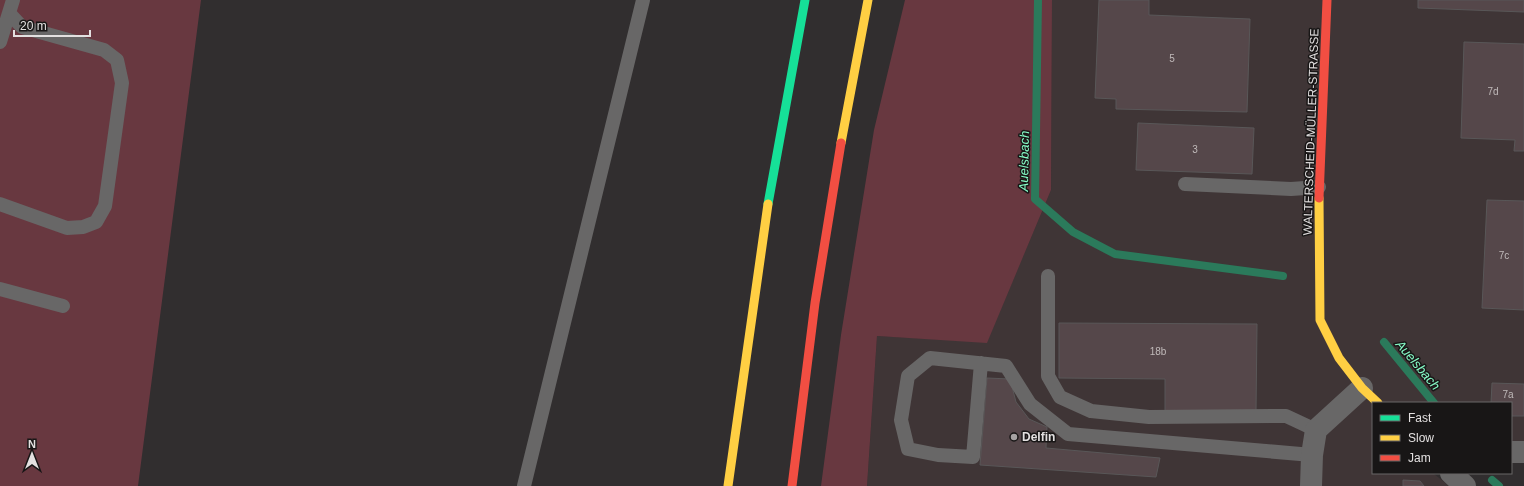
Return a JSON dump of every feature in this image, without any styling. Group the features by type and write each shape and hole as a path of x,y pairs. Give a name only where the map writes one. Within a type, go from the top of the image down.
{"main road":[{"path":"728,486 743,361 782,113 805,0"},
{"path":"792,486 804,368 842,129 868,0"},
{"name":"WALTERSCHEID-MÜLLER-STRASSE","path":"1327,0 1319,187 1320,320 1339,358 1362,388 1377,402"}],"street":[{"path":"1311,486 1312,455 1316,430 1362,388"},
{"path":"1512,452 1524,452"},
{"path":"1452,474 1465,486"}],"lane":[{"path":"524,486 643,0"},
{"path":"0,42 11,6"},
{"path":"0,204 67,228 83,227 96,222 106,206 122,83 117,60 104,50 22,27 11,6"},
{"path":"1185,184 1291,189 1319,187"},
{"path":"1048,276 1048,376 1060,397 1091,411 1149,417 1286,416 1316,430"},
{"path":"0,290 63,306"},
{"path":"981,363 973,457 938,455 908,449 901,420 908,376 930,358 981,363 1006,366 1030,404 1068,434 1312,455"},
{"path":"1311,486 1318,486"}],"shaded area":[{"path":"0,0 201,0 138,486 0,486"},
{"path":"905,0 1052,0 1051,190 987,343 877,336 867,486 821,486 841,335 874,130"},
{"path":"1052,0 1524,0 1524,444 1512,443 1512,402 1372,402 1372,474 1434,474 1449,486 867,486 877,336 987,342 1051,190"}],"building":[{"path":"1099,0 1149,0 1149,15 1250,19 1247,112 1116,109 1116,99 1095,98"},
{"path":"1418,0 1524,0 1524,12 1418,8"},
{"path":"1464,42 1524,44 1524,151 1514,151 1515,140 1461,138"},
{"path":"1138,123 1254,128 1252,174 1136,170"},
{"path":"1487,200 1524,201 1524,310 1482,308"},
{"path":"1059,323 1257,324 1256,412 1165,411 1165,379 1059,378"},
{"name":"Delfin","path":"987,378 1010,379 1016,402 1029,419 1047,427 1046,448 1160,458 1156,477 980,465"},
{"path":"1492,383 1524,384 1524,416 1512,416 1512,402 1491,402"},
{"path":"1403,480 1420,481 1424,486 1403,486"}],"waterway":[{"name":"Auelsbach","path":"1038,0 1035,199 1073,232 1115,254 1283,276"},
{"name":"Auelsbach","path":"1384,342 1433,402"},
{"name":"Auelsbach","path":"1492,480 1499,486"}],"traffic: fast":[{"path":"768,204 805,0"}],"traffic: slow":[{"path":"841,143 868,0"},
{"path":"1319,198 1320,320 1339,358 1362,388 1377,402"},
{"path":"728,486 768,204"}],"traffic: jam":[{"path":"1319,198 1327,0"},
{"path":"792,486 815,303 841,143"}],"place":[{"name":"Delfin","path":"1014,437"}]}
